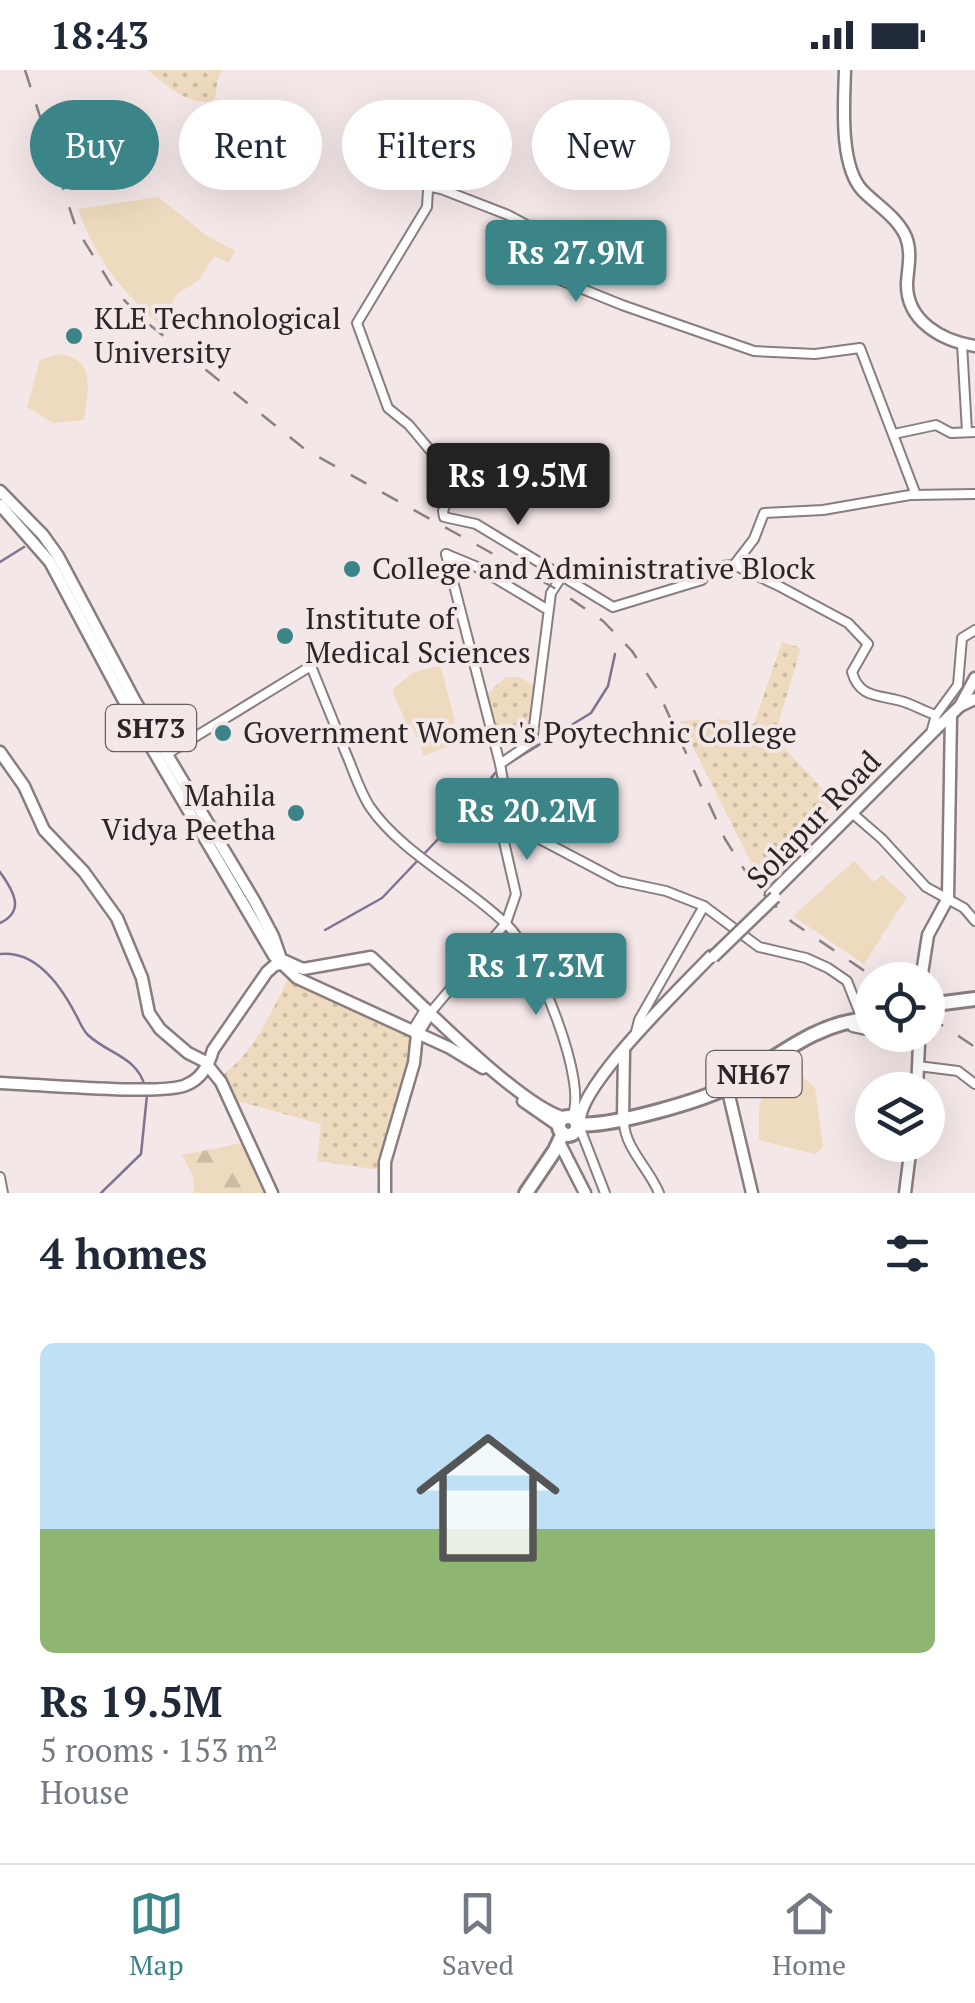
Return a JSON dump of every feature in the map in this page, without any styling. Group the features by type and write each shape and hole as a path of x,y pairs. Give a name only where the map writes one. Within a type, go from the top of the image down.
{"highway":[{"path":"945,1002 973,999"},
{"name":"NH67","path":"571,1124 591,1126 624,1121 709,1101 812,1039 855,1026"},
{"name":"NH67","path":"624,1121 728,1090"},
{"path":"526,1193 571,1124"}],"main road":[{"path":"845,70 844,117 855,178 907,239 908,291 916,314 929,329 969,345"},
{"name":"SH73","path":"0,491 54,548 132,697 274,936 282,966"},
{"name":"SH73","path":"0,505 44,552 120,694 282,966"},
{"path":"924,962 928,935 948,898 947,800 954,714 974,697 975,678"},
{"name":"Solapur Road","path":"634,1034 954,714"},
{"name":"Solapur Road","path":"853,814 954,714"},
{"path":"0,752 24,786 44,830 84,872 117,918 142,978 149,1012 160,1029 181,1048 207,1063 226,1090 244,1138 272,1193"},
{"path":"0,1081 172,1087 185,1082 207,1063 215,1041 282,966 371,957 513,1086 571,1124"},
{"path":"282,966 478,1065 518,1098 571,1124"},
{"path":"385,1193 385,1162 414,1063 417,1034 428,1010"},
{"path":"585,1193 571,1124 619,1062 634,1034"},
{"path":"916,1052 918,1070"},
{"path":"619,1062 624,1121"},
{"path":"728,1090 752,1193"},
{"path":"905,1193 909,1162"}],"street":[{"path":"916,495 860,348 805,354 754,351 732,344 543,272 555,242 508,215 434,187 428,190 427,207 357,323 388,408 429,448 460,470 444,517 476,524 613,607 702,580 710,567 734,565 848,623 868,644 852,672 868,696 903,702 936,715"},
{"path":"894,434 936,425 950,433 971,432 966,388 969,345"},
{"path":"734,565 754,539 764,513 825,509 916,495 975,494"},
{"path":"511,824 501,767 446,554 476,566 545,608"},
{"path":"545,630 547,594 559,574"},
{"path":"501,767 532,742 550,593 559,574"},
{"path":"931,733 936,715 958,685 961,642 975,630"},
{"path":"167,754 310,666 368,804 386,826 514,931 558,1019 570,1055 571,1124 605,1193"},
{"path":"853,814 926,887 969,911 975,922"},
{"path":"511,824 619,880 666,891 704,906 759,947 806,958 847,981 855,1000"},
{"path":"428,1010 506,923 516,894 502,834 511,824"},
{"path":"634,1034 638,1020 704,906"},
{"path":"918,1070 958,1070 975,1084"},
{"path":"624,1121 624,1132 659,1193"},
{"path":"0,1177 3,1193"}],"green space":[{"path":"148,70 223,70 215,99 211,100 189,98"},
{"path":"158,197 206,235 235,251 229,263 215,256 198,281 177,294 160,325 111,273 78,209"},
{"path":"60,354 80,362 85,370 88,388 84,420 53,423 27,407 40,360"},
{"path":"782,642 801,648 774,737 835,802 762,884 680,721 718,719 754,724"},
{"path":"438,666 455,721 446,747 423,756 419,737 407,725 392,690 412,673"},
{"path":"506,677 520,677 534,686 530,730 497,729 487,694"},
{"path":"854,861 874,882 882,875 907,897 865,962 793,916"},
{"path":"290,976 416,1038 381,1170 317,1161 321,1124 241,1102 233,1105 220,1077 253,1044"},
{"path":"798,1073 815,1088 823,1147 815,1154 759,1140 763,1094"},
{"path":"242,1143 267,1193 194,1193 193,1176 182,1155"}],"waterway":[{"path":"0,562 24,547"},
{"path":"503,767 591,713 608,686 615,654"},
{"path":"325,930 382,898 496,772"},
{"path":"0,872 15,900 13,912 0,923"},
{"path":"0,954 25,958 46,972 86,1033 129,1062 145,1087"},
{"path":"101,1193 141,1154 147,1095"}],"railway":[{"path":"25,70 76,228 115,291 145,321 306,450 558,590 603,621 632,651 657,689 725,839 754,885 792,922 855,964"},
{"path":"945,1027 975,1047"}],"place":[{"name":"KLE Technological University","path":"74,336"},
{"name":"College and Administrative Block","path":"352,569"},
{"name":"Institute of Medical Sciences","path":"285,636"},
{"name":"Government Women's Poytechnic College","path":"223,733"},
{"name":"Mahila Vidya Peetha","path":"296,813"}]}
